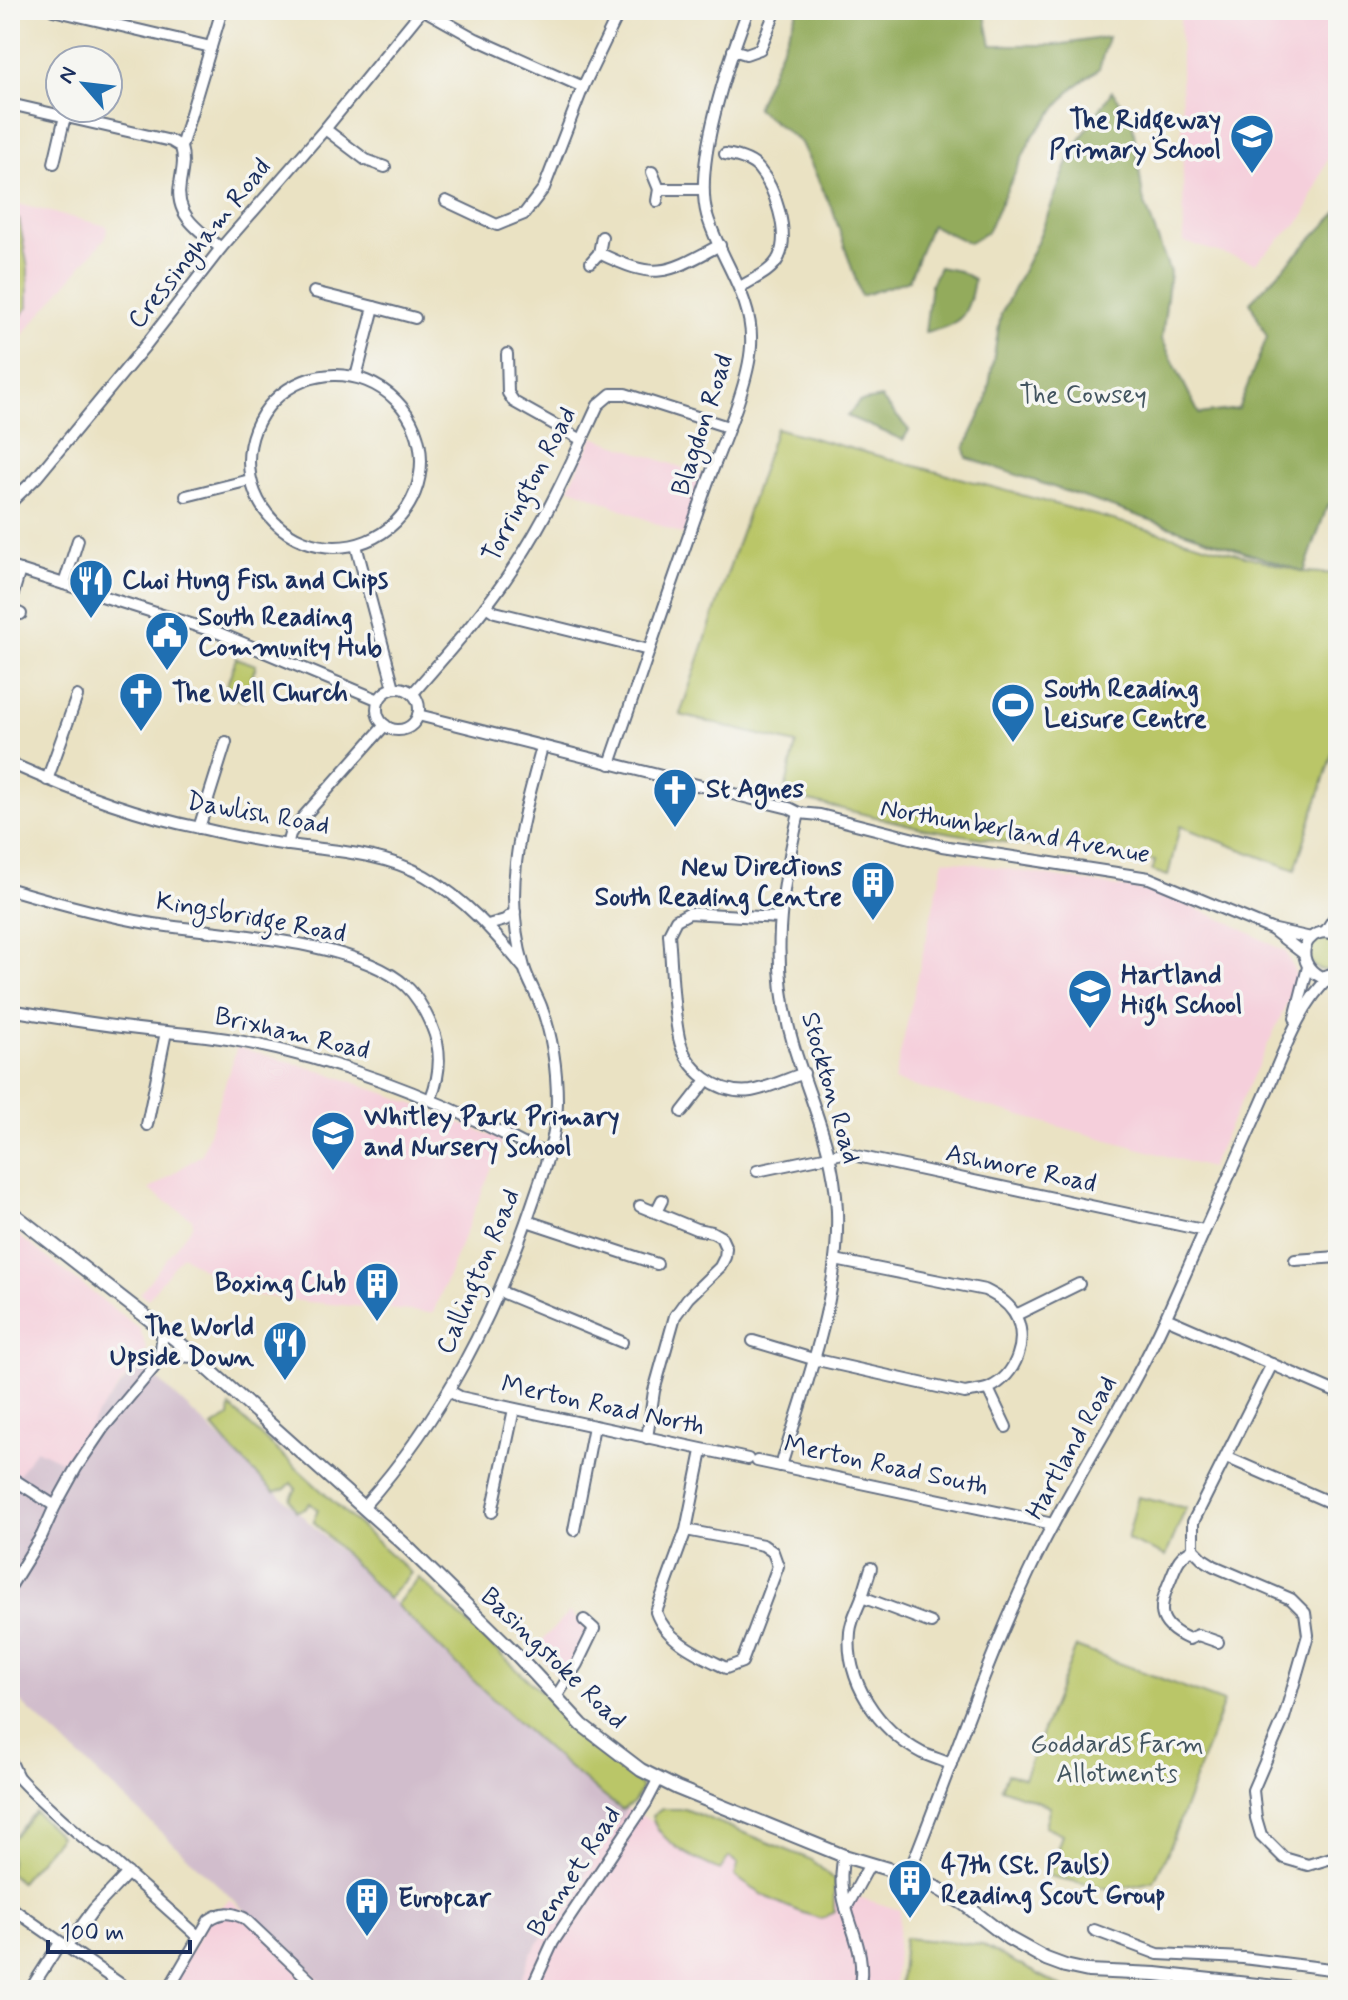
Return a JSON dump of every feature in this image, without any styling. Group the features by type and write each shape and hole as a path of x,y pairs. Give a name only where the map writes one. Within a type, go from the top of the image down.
{"main road":[{"name":"Basingstoke Road","path":"10,1211 195,1357 413,1553 582,1725 658,1780 844,1856 908,1875 964,1904 1008,1938 1046,1959 1088,1971 1156,1974 1304,1990"}],"street":[{"path":"53,10 211,47"},
{"path":"181,147 222,10"},
{"path":"423,10 476,39 583,87"},
{"name":"Cressingham Road","path":"10,503 36,478 221,248 423,10"},
{"path":"446,201 497,225 524,214 544,188 583,87 620,10"},
{"name":"Blagdon Road","path":"610,764 728,427 751,346 748,314 740,287 707,216 703,189 708,151 733,50 748,10"},
{"path":"733,50 746,54 760,49 776,10"},
{"path":"10,104 44,111"},
{"path":"54,163 63,124"},
{"path":"99,124 171,141 181,147 185,157 178,195 182,212 193,226 221,248"},
{"path":"325,129 366,160 385,167"},
{"path":"725,154 739,156 758,166 770,187 783,242 779,258 771,269 740,287"},
{"path":"652,172 659,189 657,201"},
{"path":"659,189 703,189"},
{"path":"591,262 599,253 602,237"},
{"path":"599,253 631,268 655,273 677,269 720,245"},
{"path":"314,292 415,318"},
{"path":"356,377 374,307"},
{"path":"507,354 508,393 514,402 582,440"},
{"path":"331,374 356,377 380,387 402,406 416,431 421,458 417,487 406,509 385,532 356,545 332,547 289,534 265,509 250,480 249,451 256,425 264,411 276,397 310,378 331,374"},
{"name":"Torrington Road","path":"413,693 516,565 544,517 598,405 611,394 625,394 728,427"},
{"path":"186,496 250,480"},
{"path":"64,584 78,540"},
{"path":"356,545 394,688"},
{"path":"21,614 10,606 15,569 219,633 379,700"},
{"path":"486,606 495,612 649,650"},
{"path":"394,688 404,688 413,693 419,703 418,715 411,726 404,729 397,730 385,725 378,714 382,695 394,688"},
{"path":"47,780 77,696"},
{"name":"Northumberland Avenue","path":"418,715 799,813 820,815 942,846 1149,878 1271,929 1311,938"},
{"path":"287,845 297,824 385,725"},
{"path":"199,828 226,742"},
{"name":"Callington Road","path":"363,1507 413,1448 468,1358 527,1221 549,1153 557,1103 550,1036 524,968 513,884 517,840 542,747"},
{"name":"Dawlish Road","path":"10,763 47,780 164,820 287,845 379,859 423,875 462,901 488,925 524,968"},
{"name":"Stockton Road","path":"781,1466 827,1312 835,1260 837,1210 831,1157 794,1048 782,998 779,918 785,868 799,813"},
{"name":"Kingsbridge Road","path":"10,889 150,923 343,955 380,968 407,986 426,1011 438,1040 438,1079 431,1098"},
{"path":"488,925 505,920 515,912"},
{"path":"1334,974 1321,977 1308,967 1304,954 1311,938 1325,932 1338,912"},
{"path":"779,918 689,913 676,920 669,934 679,1040 692,1067 707,1080 727,1089 751,1091 804,1073"},
{"name":"Northumberland Avenue","path":"1271,929 1304,954"},
{"path":"1325,932 1338,936"},
{"name":"Hartland Road","path":"1286,1047 1308,967"},
{"name":"Hartland Road","path":"908,1875 1029,1572 1135,1381 1166,1318 1286,1047 1312,997 1334,974"},
{"name":"Brixham Road","path":"10,1010 242,1041 313,1057 431,1098 533,1149 549,1153"},
{"path":"147,1125 166,1032"},
{"path":"682,1112 707,1080"},
{"name":"Ashmore Road","path":"757,1171 843,1153 1203,1230"},
{"path":"656,1212 662,1200"},
{"path":"640,1206 696,1229 712,1232 721,1237 726,1248 720,1267 688,1298 675,1316 654,1391 647,1438"},
{"path":"527,1221 657,1264"},
{"path":"1295,1260 1338,1257"},
{"path":"753,1341 813,1359 965,1393 988,1389 1004,1379 1016,1362 1021,1339 1016,1315 1003,1299 985,1290 835,1260"},
{"path":"1016,1315 1079,1284"},
{"path":"499,1291 622,1342"},
{"path":"1166,1318 1338,1393"},
{"path":"10,1587 103,1428 160,1360 163,1329"},
{"path":"160,1360 175,1356 195,1357"},
{"path":"1272,1364 1193,1522 1193,1549 1214,1566 1291,1599 1305,1613 1308,1635 1284,1718 1253,1790 1261,1835 1284,1858 1308,1865 1334,1858 1338,1872"},
{"path":"988,1389 1006,1427"},
{"name":"Merton Road North","path":"449,1391 460,1397 752,1460"},
{"path":"492,1512 514,1409"},
{"path":"574,1530 594,1426"},
{"path":"686,1530 763,1545 773,1552 778,1566 742,1662 726,1668 692,1651 661,1625 656,1612 686,1530 702,1451"},
{"path":"1226,1457 1338,1506"},
{"name":"Merton Road South","path":"752,1460 1053,1524"},
{"path":"10,1477 55,1506"},
{"path":"1193,1549 1180,1556 1161,1601 1162,1618 1174,1632 1189,1639 1198,1635 1218,1642"},
{"path":"871,1568 850,1629 850,1662 857,1684 872,1709 894,1734 922,1753 951,1764"},
{"path":"862,1597 931,1623"},
{"path":"556,1697 594,1629 584,1620"},
{"path":"10,1760 17,1775 97,1851 105,1853 199,1937"},
{"name":"Bennet Road","path":"531,1990 553,1942 646,1803 658,1780"},
{"path":"844,1856 840,1890 847,1918 862,1954 863,1975 859,1990"},
{"path":"846,1908 870,1864"},
{"path":"30,1990 63,1945 128,1873"},
{"path":"10,1907 129,1990"},
{"path":"168,1990 209,1920 219,1913 230,1912 244,1918 320,1990"},
{"path":"1094,1930 1158,1954 1243,1958 1338,1970"},
{"path":"1156,1974 1158,1954"}],"shaded area":[{"name":"The Ridgeway Primary School","path":"1180,10 1338,10 1338,133 1304,217 1255,263 1184,242"},
{"path":"10,202 107,226 106,237 10,350"},
{"path":"593,437 704,475 683,535 569,487"},
{"name":"Hartland High School","path":"944,859 1158,893 1231,923 1286,952 1298,980 1210,1168 894,1081"},
{"name":"Whitley Park Primary and Nursery School","path":"237,1047 328,1073 503,1140 433,1313 238,1293 182,1255 148,1299 140,1293 193,1224 192,1219 149,1190 202,1154"},
{"path":"10,1229 140,1329 147,1350 99,1413 253,1491 18,1475 10,1470"},
{"path":"140,1363 569,1767 627,1809 530,1956 516,1990 331,1990 10,1692 10,1470 18,1475 36,1449 67,1464 98,1413"},
{"path":"570,1612 588,1630 574,1662 559,1678 534,1648"},
{"path":"627,1809 729,1857 900,1910 894,1990 516,1990 530,1956"},
{"path":"230,1899 331,1990 167,1990 211,1916"}],"green space":[{"path":"798,10 984,10 991,45 1057,45 1108,37 1099,69 1072,89 1032,137 987,232 969,243 931,225 909,280 861,296 833,211 801,143 756,108"},
{"name":"The Cowsey","path":"1112,91 1132,118 1143,198 1170,272 1162,339 1199,414 1238,409 1267,337 1250,302 1338,212 1338,505 1328,504 1304,572 967,458 965,448 986,403 1001,314 1037,242 1072,152"},
{"path":"10,217 19,219 28,268 28,307 10,329"},
{"path":"939,267 959,271 974,279 972,291 961,317 947,326 925,332 931,284"},
{"path":"881,398 909,430 903,440 847,416 859,402"},
{"path":"776,428 1304,572 1338,574 1338,735 1295,870 1180,826 1168,876 1152,871 1155,861 1075,847 1054,850 922,828 784,795 796,744 680,715"},
{"path":"236,658 256,665 244,701 224,694"},
{"path":"1324,938 1335,943 1340,954 1335,965 1324,970 1313,965 1308,954 1313,943"},
{"path":"230,1407 411,1573 388,1599 313,1521 318,1510 310,1503 305,1509 296,1511 290,1499 296,1489 291,1483 285,1489 274,1492 213,1427 229,1417"},
{"path":"1138,1497 1186,1508 1166,1556 1127,1540"},
{"path":"419,1578 542,1693 582,1737 632,1775 642,1788 634,1802 622,1810 592,1787 506,1711 396,1605"},
{"name":"Goddards Farm Allotments","path":"1076,1647 1224,1702 1154,1881 1115,1890 1049,1876 1062,1834 1045,1826 1050,1806 1001,1788 1007,1774 1024,1778"},
{"path":"662,1809 685,1809 812,1860 834,1880 834,1912 822,1919 766,1896 735,1876 738,1864 729,1857 720,1870 690,1856 670,1842 656,1826 652,1816"},
{"path":"35,1812 60,1836 20,1882 10,1873 10,1841"},
{"path":"904,1938 982,1945 1068,1990 900,1990"}],"place":[{"name":"The Ridgeway Primary School","path":"1252,175"},
{"name":"Choi Hung Fish and Chips","path":"91,620"},
{"name":"South Reading Community Hub","path":"167,672"},
{"name":"The Well Church","path":"141,733"},
{"name":"South Reading Leisure Centre","path":"1013,744"},
{"name":"St Agnes","path":"675,829"},
{"name":"New Directions South Reading Centre","path":"873,922"},
{"name":"Hartland High School","path":"1090,1030"},
{"name":"Whitley Park Primary and Nursery School","path":"333,1172"},
{"name":"Boxing Club","path":"377,1323"},
{"name":"The World Upside Down","path":"285,1382"},
{"name":"47th (St. Pauls) Reading Scout Group","path":"910,1920"},
{"name":"Europcar","path":"367,1938"}]}
